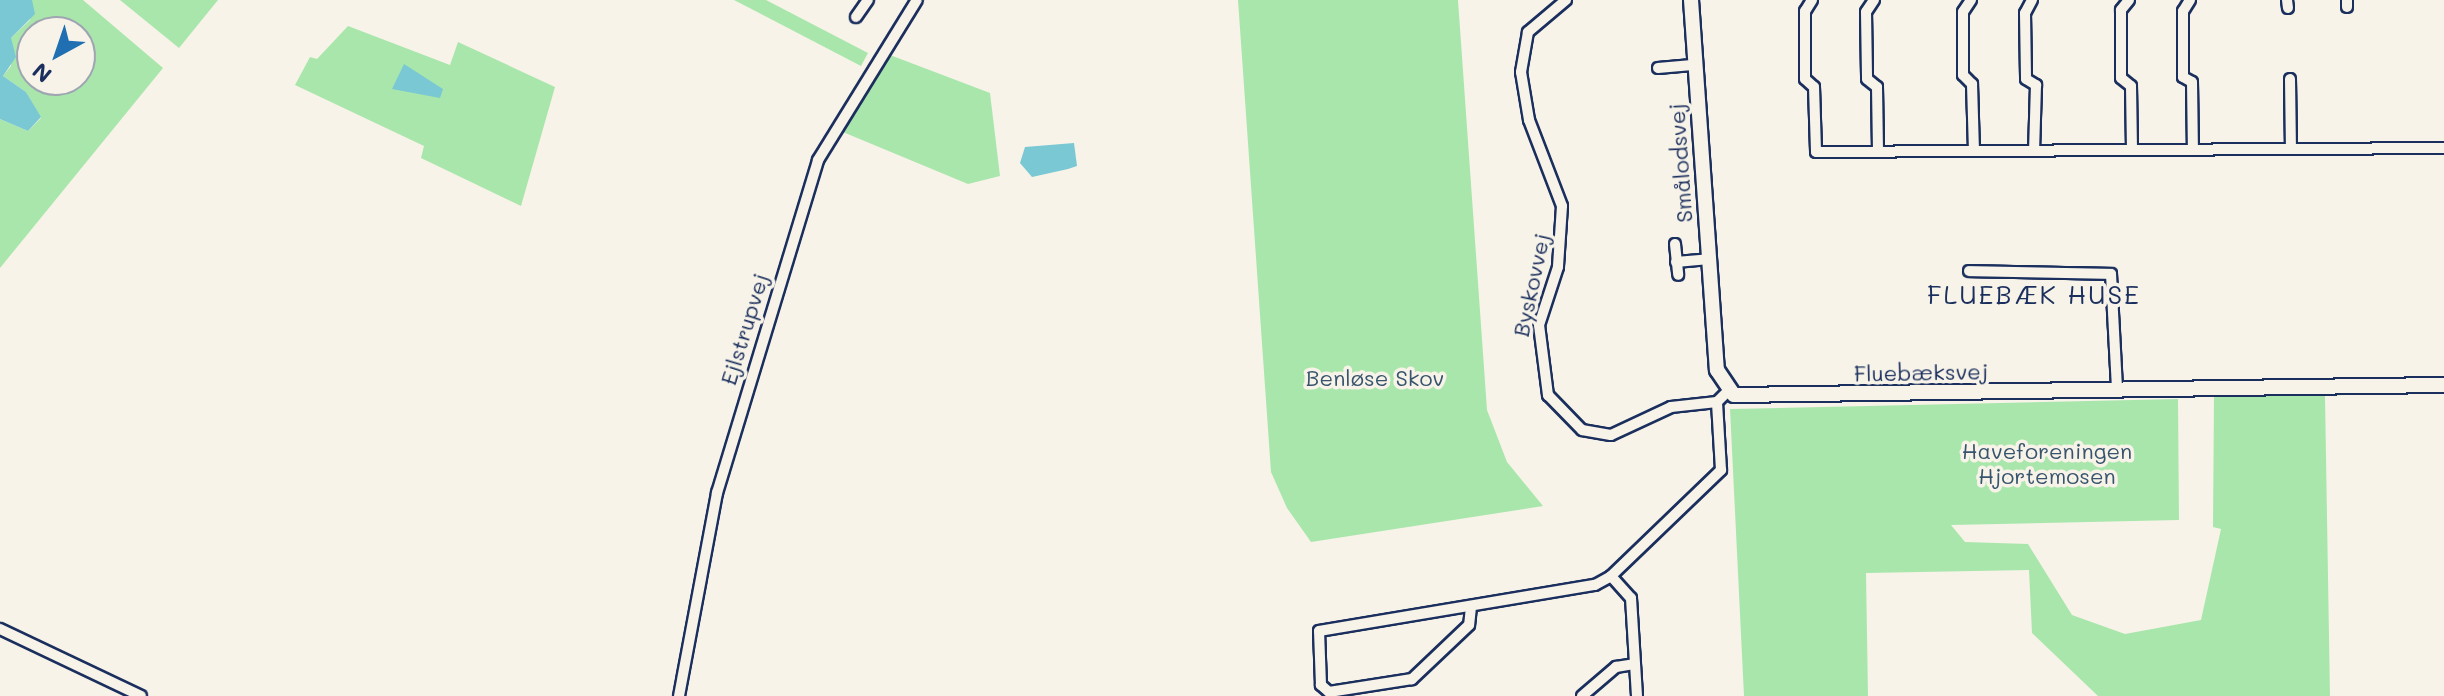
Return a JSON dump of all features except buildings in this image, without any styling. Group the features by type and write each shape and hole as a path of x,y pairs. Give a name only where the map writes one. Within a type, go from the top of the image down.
{"street":[{"path":"856,17 868,0"},
{"name":"Ejlstrupvej","path":"679,696 720,480 818,160 917,0"},
{"name":"Byskovvej","path":"1566,0 1528,32 1521,72 1529,120 1562,206 1558,267 1539,325 1548,395 1582,430 1611,435 1671,407 1717,402"},
{"name":"Smålodsvej","path":"1691,0 1717,370 1728,391"},
{"path":"1812,0 1805,11 1805,79 1814,87 1816,152 2444,148"},
{"path":"1874,0 1866,12 1867,79 1877,87 1878,152"},
{"path":"1971,0 1963,12 1963,77 1972,84 1974,151"},
{"path":"2032,0 2025,39 2026,79 2036,85 2034,151"},
{"path":"2129,0 2121,10 2121,78 2131,86 2132,150"},
{"path":"2190,0 2183,11 2183,77 2192,82 2193,150"},
{"path":"1658,68 1695,65"},
{"path":"2290,79 2291,149"},
{"name":"Smålodsvej","path":"1675,244 1678,275"},
{"path":"1676,262 1709,259"},
{"path":"1969,271 2111,274 2117,390"},
{"name":"Fluebæksvej","path":"1728,391 1748,398 2444,385"},
{"path":"1471,607 1469,625 1412,679 1329,692 1321,685 1319,631 1595,585 1611,576 1721,470 1717,402 1728,391"},
{"path":"1611,576 1631,598 1637,696"},
{"path":"0,629 141,696"},
{"path":"1582,696 1616,667 1634,664"}],"green space":[{"path":"32,0 83,0 163,68 0,268 0,119 28,131 41,118 28,96 96,96 96,16 30,16"},
{"path":"120,0 218,0 179,48"},
{"path":"734,0 766,0 868,53 861,66"},
{"name":"Benløse Skov","path":"1238,0 1458,0 1487,410 1507,462 1543,506 1311,542 1287,508 1271,472"},
{"path":"348,26 450,65 458,42 555,87 521,206 421,158 424,146 295,85 310,57 317,59"},
{"path":"16,33 16,85 3,76 11,66 11,38"},
{"path":"890,55 990,93 1000,176 968,184 838,130"},
{"name":"Haveforeningen Hjortemosen","path":"2444,390 2325,396 2330,696 2098,696 2032,633 2029,570 1866,573 1868,696 1744,696 1730,409 2178,399 2179,520 1951,525 1965,542 2028,544 2072,615 2125,634 2201,620 2221,529 2213,527 2214,394"}],"water":[{"path":"0,0 32,0 33,16 16,16 16,33 11,38 16,57 3,76 16,85 16,96 28,96 41,117 28,131 0,119"},
{"path":"404,64 443,89 440,98 392,89"},
{"path":"1074,143 1077,166 1032,177 1020,163 1025,147"}],"district":[{"name":"FLUEBÆK HUSE","path":"2034,295"}]}
